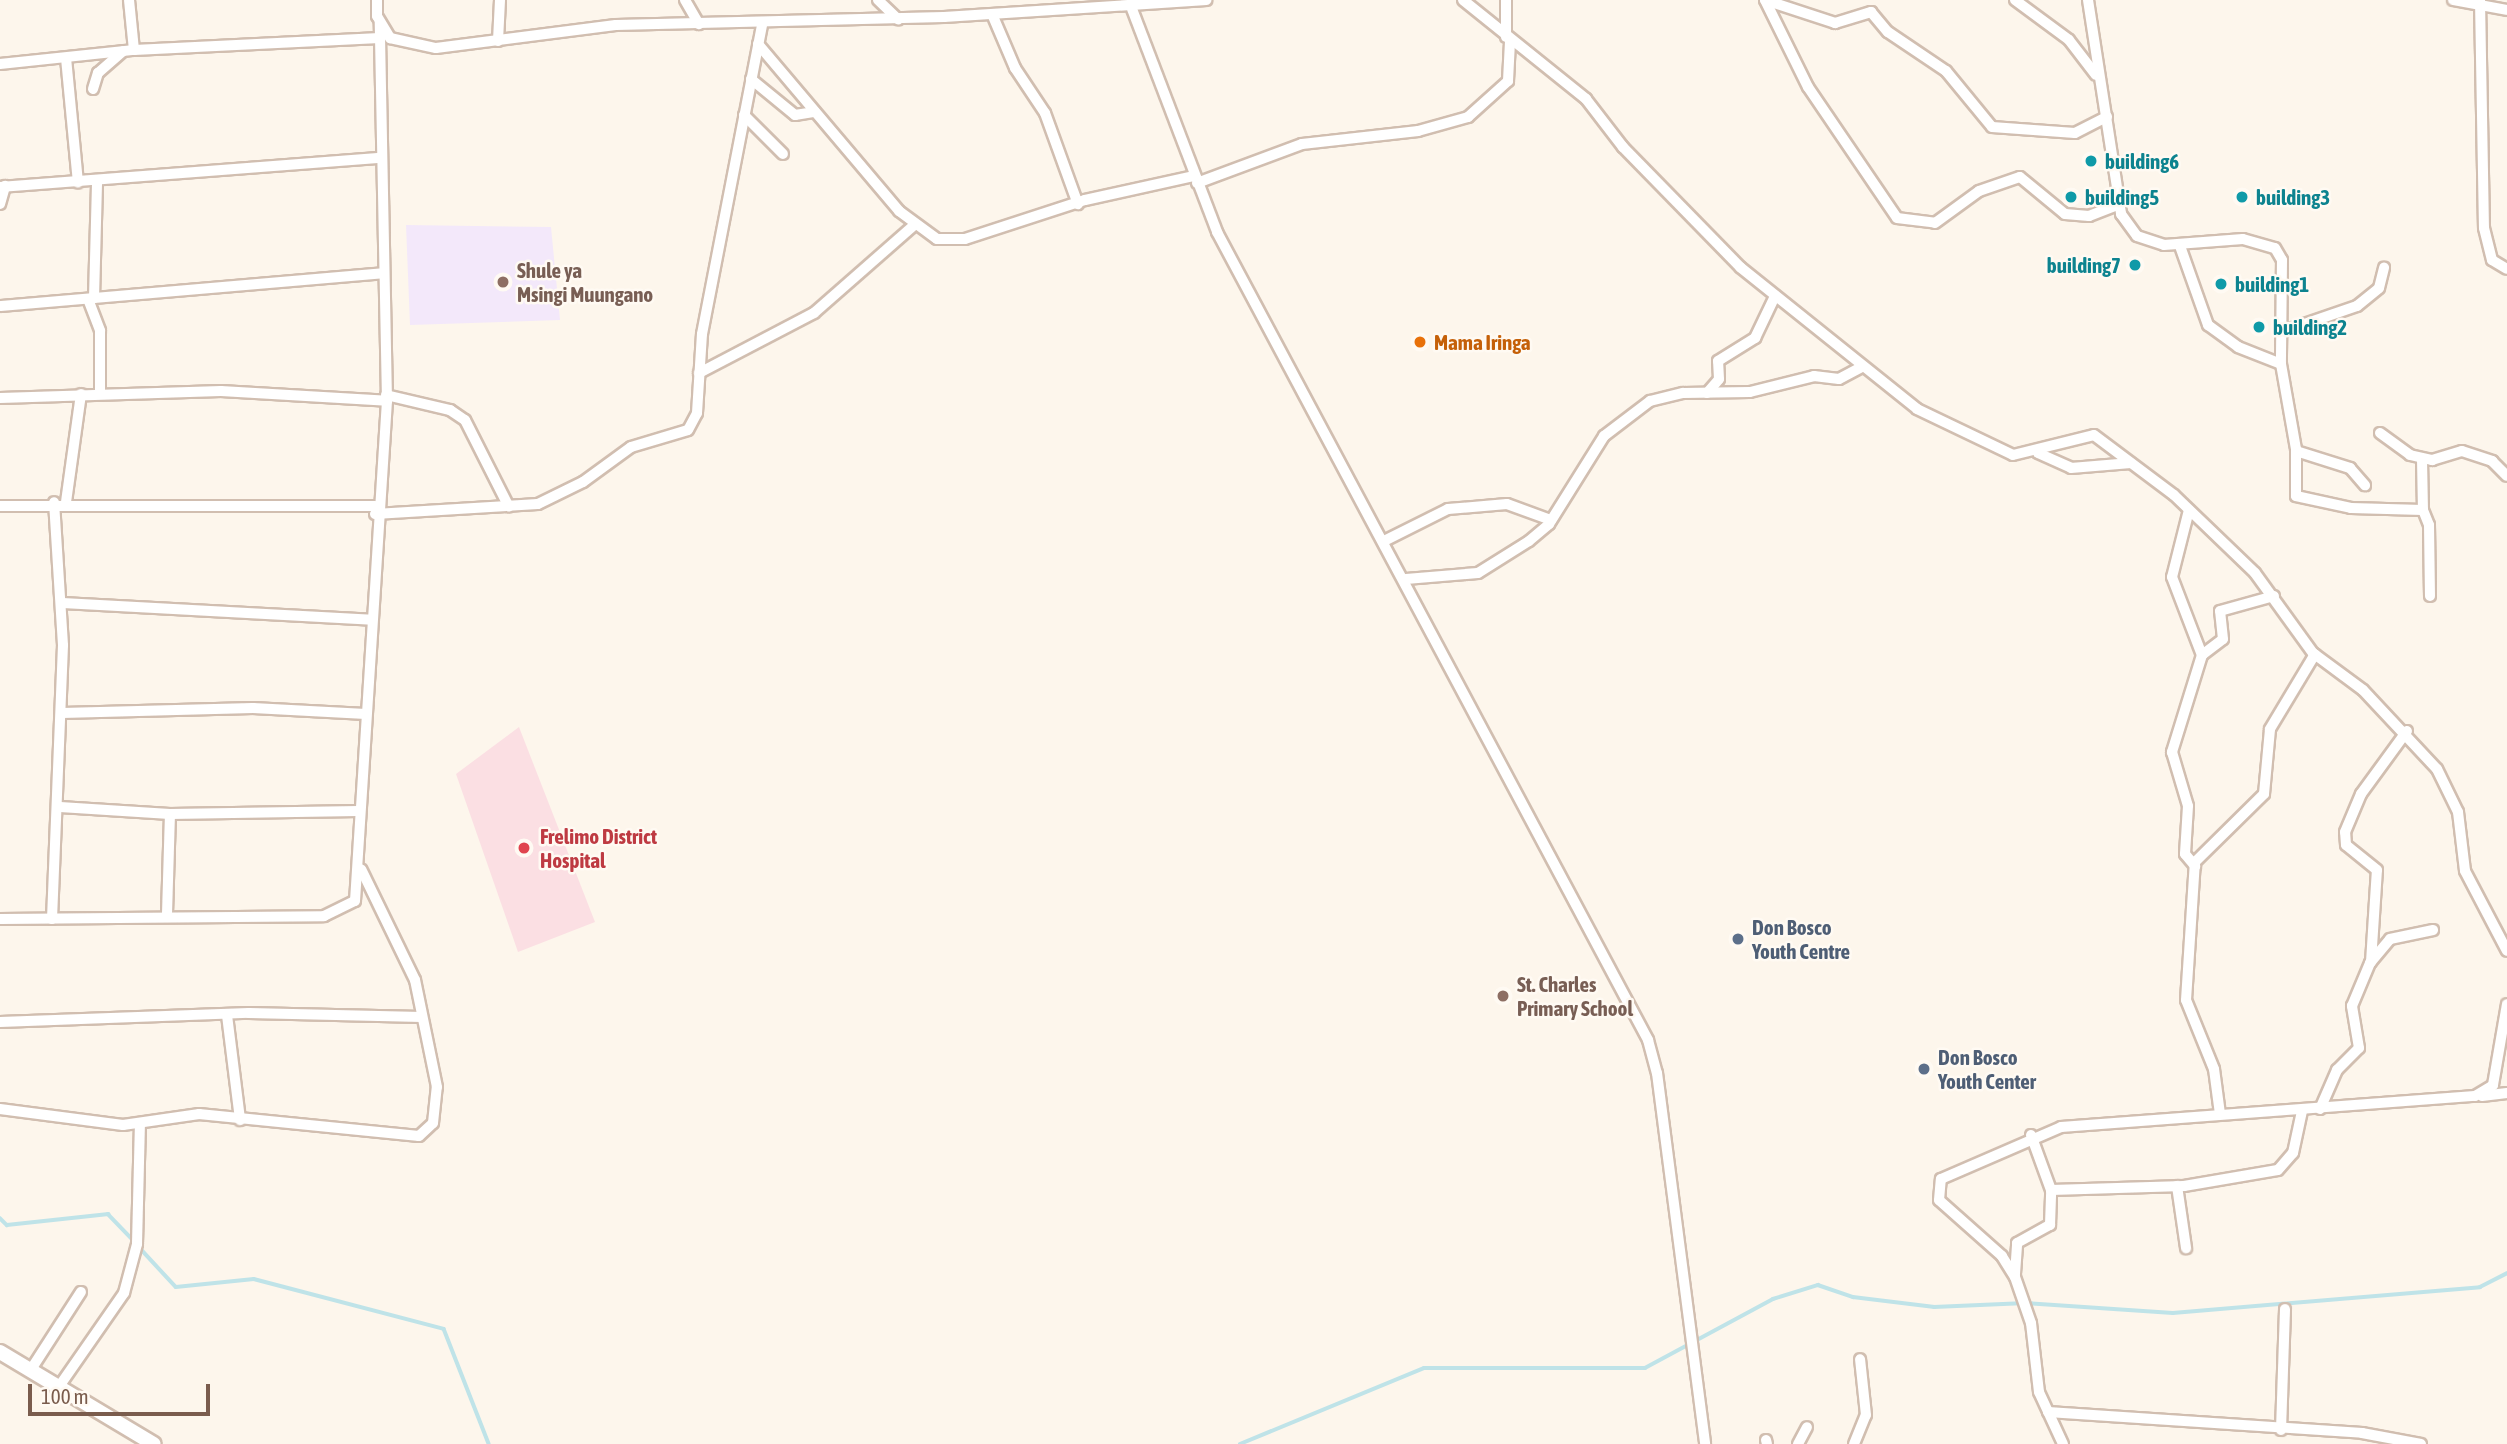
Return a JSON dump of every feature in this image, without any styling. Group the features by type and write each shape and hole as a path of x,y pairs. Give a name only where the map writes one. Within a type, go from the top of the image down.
{"street":[{"path":"128,50 129,0"},
{"path":"1,922 167,914 324,916 355,901 360,867 359,811 372,620 375,510 386,398 380,22 377,0"},
{"path":"498,41 500,0"},
{"path":"685,0 699,23"},
{"path":"878,0 898,19"},
{"path":"380,22 390,38 408,46 498,41 616,25 762,25 1206,0"},
{"path":"1463,0 1508,39 1586,99 1692,222 1860,368 1982,445 2013,456 2038,453 2094,435 2189,510 2274,596 2315,654 2407,732 2451,793 2465,871 2507,951"},
{"path":"758,44 914,225 948,242 1078,204 1195,179 1302,144 1418,131 1468,117 1508,81 1506,0"},
{"path":"1765,0 1835,23 1871,12 1888,32 1946,71 1992,127 2075,133 2107,117"},
{"path":"1765,0 1808,87 1897,218 1935,223 1979,191 2020,177 2065,214 2090,216 2120,204"},
{"path":"1802,0 1805,12"},
{"path":"2015,0 2069,40 2096,75"},
{"path":"2088,0 2097,34 2096,75 2107,117 2120,204 2137,236 2180,246 2243,239 2275,248 2281,260 2284,331 2281,364 2296,451 2294,491 2302,501 2423,510"},
{"path":"2453,0 2507,10"},
{"path":"2480,5 2484,228 2492,260 2507,269"},
{"path":"1123,6 1195,179 1239,276 1386,540 1648,1040 1657,1073 1704,1444"},
{"path":"992,14 1015,68 1045,113 1078,204"},
{"path":"0,506 60,502 375,510 509,507 559,496 631,447 688,429 697,412 699,373 762,25"},
{"path":"0,64 128,50 380,38"},
{"path":"93,89 98,73 128,50"},
{"path":"66,58 78,181"},
{"path":"751,79 795,115 815,112"},
{"path":"744,115 783,154"},
{"path":"0,204 3,187 381,158"},
{"path":"97,180 91,299 100,331 100,393"},
{"path":"699,373 814,313 914,225"},
{"path":"2180,246 2208,325 2238,347 2281,364"},
{"path":"2284,331 2357,306 2379,288 2384,268"},
{"path":"0,306 384,273"},
{"path":"1707,393 1719,379 1718,361 1755,338 1761,315 1775,296"},
{"path":"1406,579 1478,573 1551,520 1604,436 1634,409 1683,393 1750,391 1814,376 1839,379 1860,368"},
{"path":"0,398 221,391 386,398 450,410 466,420 509,507"},
{"path":"52,919 61,807 63,603 60,502 81,394"},
{"path":"2380,433 2422,459 2462,451 2492,461 2507,476"},
{"path":"2296,451 2350,468 2365,485"},
{"path":"2038,453 2071,468 2131,463"},
{"path":"2422,459 2423,510 2429,525 2430,596"},
{"path":"1386,540 1448,509 1507,504 1551,520"},
{"path":"2189,510 2172,575 2202,655"},
{"path":"2220,1114 2214,1069 2186,1000 2198,891 2194,866 2185,854 2188,806 2172,752 2202,655 2223,639 2220,611 2274,596"},
{"path":"63,603 372,620"},
{"path":"2194,866 2225,827 2264,794 2261,774 2270,729 2315,654"},
{"path":"62,713 267,708 366,714"},
{"path":"2371,962 2377,870 2346,845 2345,832 2361,794 2407,732"},
{"path":"61,807 170,814 359,811"},
{"path":"167,914 170,814"},
{"path":"0,1109 140,1125 199,1114 419,1136 433,1124 437,1087 410,962 360,867"},
{"path":"2320,1109 2337,1070 2359,1048 2352,1006 2371,962 2389,939 2433,930"},
{"path":"2475,1097 2493,1085 2507,1004"},
{"path":"0,1022 227,1014 422,1017"},
{"path":"227,1014 240,1120"},
{"path":"2063,1444 2036,1377 2031,1323 2015,1277 2002,1256 1935,1191 1956,1169 2031,1135 2062,1127 2220,1114 2302,1111 2507,1093"},
{"path":"2052,1190 2177,1186 2278,1170 2293,1153 2302,1111"},
{"path":"58,1388 124,1293 136,1244 140,1125"},
{"path":"2015,1277 2015,1247 2050,1225 2052,1190 2031,1135"},
{"path":"2177,1186 2186,1248"},
{"path":"30,1371 81,1292"},
{"path":"2281,1430 2285,1309"},
{"path":"0,1352 154,1444"},
{"path":"1854,1444 1866,1415 1860,1359"},
{"path":"2048,1412 2281,1430 2400,1436 2421,1444"},
{"path":"1798,1444 1807,1427"},
{"path":"2303,1431 2303,1444"}],"shaded area":[{"path":"406,225 551,227 560,320 410,325"},
{"name":"Frelimo District Hospital","path":"519,727 595,922 518,952 456,774"}],"waterway":[{"path":"0,1218 7,1225 108,1214 134,1241"},
{"path":"139,1247 176,1287 254,1279 444,1329 489,1444"},
{"path":"1240,1444 1424,1368 1645,1368 1773,1299 1818,1285 1853,1297 1934,1307 2026,1303 2173,1313 2480,1287 2507,1273"}],"place":[{"name":"building6","path":"2091,161"},
{"name":"building5","path":"2071,197"},
{"name":"building3","path":"2242,197"},
{"name":"building7","path":"2135,265"},
{"name":"Shule ya Msingi Muungano","path":"503,282"},
{"name":"building1","path":"2221,284"},
{"name":"building2","path":"2259,327"},
{"name":"Mama Iringa","path":"1420,342"},
{"name":"Frelimo District Hospital","path":"524,848"},
{"name":"Don Bosco Youth Centre","path":"1738,939"},
{"name":"St. Charles Primary School","path":"1503,996"},
{"name":"Don Bosco Youth Center","path":"1924,1069"}]}
